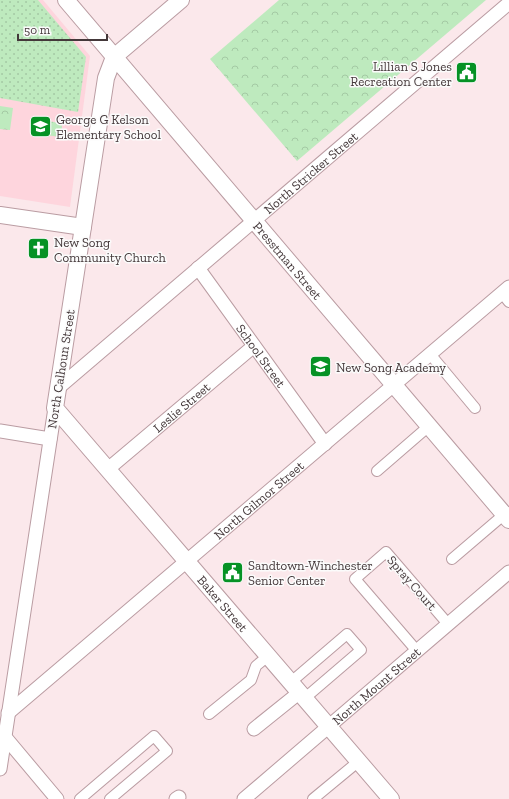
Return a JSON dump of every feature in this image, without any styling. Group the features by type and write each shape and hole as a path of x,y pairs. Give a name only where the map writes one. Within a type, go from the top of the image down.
{"street":[{"name":"Presstman Street","path":"66,0 429,426 507,515"},
{"name":"North Calhoun Street","path":"0,769 5,724 106,78 114,57 181,0"},
{"name":"North Stricker Street","path":"58,388 509,3"},
{"path":"0,215 83,227"},
{"name":"School Street","path":"198,268 325,444"},
{"name":"North Gilmor Street","path":"5,724 187,561 430,354 507,294"},
{"name":"Leslie Street","path":"108,469 254,346"},
{"path":"430,354 474,408"},
{"name":"Baker Street","path":"55,408 299,690 390,799"},
{"path":"377,471 429,426"},
{"path":"0,432 50,439"},
{"path":"452,559 507,515"},
{"name":"Spray Court","path":"417,651 355,579 386,552 448,624"},
{"name":"North Mount Street","path":"244,799 509,572"},
{"path":"254,729 299,690 361,650 347,634 299,690"},
{"path":"209,714 250,680 256,666 268,656"},
{"path":"5,724 57,799"},
{"path":"80,799 154,736 167,751 110,799"},
{"path":"313,799 359,761"}],"shaded area":[{"name":"George G Kelson Elementary School","path":"0,0 43,0 90,56 70,207 0,196"}],"green space":[{"path":"0,0 38,0 86,57 78,112 0,98"},
{"path":"279,0 486,0 297,161 210,59"},
{"path":"0,106 13,108 10,130 0,129"},
{"path":"43,120 59,123 62,126 61,137 45,135 40,131"}],"place":[{"name":"Lillian S Jones Recreation Center","path":"467,73"},
{"name":"George G Kelson Elementary School","path":"40,126"},
{"name":"New Song Community Church","path":"39,249"},
{"name":"New Song Academy","path":"320,367"},
{"name":"Sandtown-Winchester Senior Center","path":"232,572"}]}
